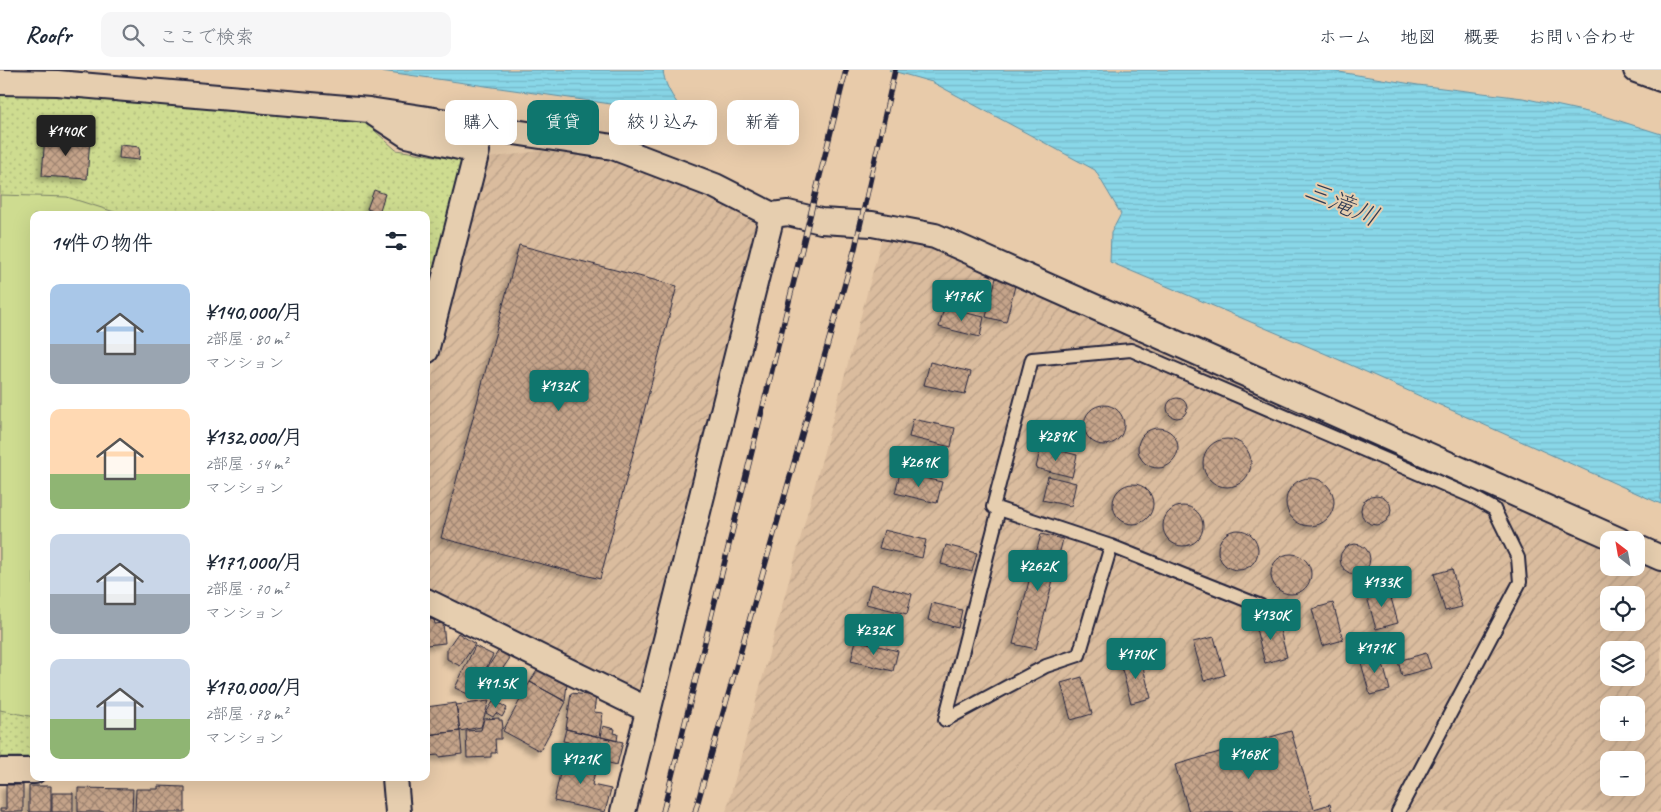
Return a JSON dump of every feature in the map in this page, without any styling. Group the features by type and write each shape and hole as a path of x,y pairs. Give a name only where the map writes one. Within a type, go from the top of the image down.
{"street":[{"path":"1636,70 1661,79"},
{"path":"0,82 76,85 369,110 613,147 714,186 772,215 788,213 821,221 872,224 935,236 1600,532"},
{"path":"369,110 407,135 477,151 430,335"},
{"path":"623,812 772,215"},
{"path":"1645,551 1661,558"},
{"path":"430,603 648,710"},
{"path":"0,771 30,771"},
{"path":"395,781 398,812"}],"lane":[{"path":"1261,606 1111,546 993,507 1032,359 1131,350 1473,496 1494,509 1518,558 1520,582 1398,812"},
{"path":"999,509 945,720 1046,666 1079,655 1111,546"}],"shaded area":[{"path":"540,151 622,160 712,192 757,218 644,682 635,692 430,595 430,385 489,158"},
{"path":"882,238 930,241 1600,542 1600,576 1645,576 1645,562 1661,569 1661,812 726,812"}],"green space":[{"path":"0,94 47,94 363,120 396,150 461,160 459,187 430,305 430,211 30,211 30,757 0,757"},
{"path":"0,195 67,197 111,211 30,211 30,716 0,710"}],"water":[{"path":"374,70 663,70 668,87 675,100 609,100 609,104 599,102 599,100 583,100"},
{"name":"三滝川","path":"889,70 1327,70 1418,85 1523,98 1601,115 1661,134 1661,504 1326,354 1110,262 1111,233 1121,214 1095,170 932,82"}],"building":[{"path":"45,135 90,139 87,179 42,176"},
{"path":"120,145 140,147 139,160 119,158"},
{"path":"374,190 385,194 380,211 367,209"},
{"path":"519,245 677,286 600,579 441,538"},
{"path":"996,278 1016,282 1006,322 986,317"},
{"path":"944,308 984,317 980,337 939,327"},
{"path":"930,362 971,372 965,394 924,385"},
{"path":"1177,398 1184,401 1187,408 1184,415 1177,418 1170,415 1167,408 1170,401"},
{"path":"1100,405 1108,405 1115,408 1121,414 1124,425 1121,436 1115,442 1108,445 1100,445 1093,442 1087,436 1084,429 1084,421 1087,414 1093,408"},
{"path":"913,419 955,428 951,447 909,437"},
{"path":"1154,428 1162,428 1169,431 1175,437 1178,448 1175,459 1169,465 1162,468 1154,468 1147,465 1141,459 1138,452 1138,444 1141,437 1147,431"},
{"path":"1222,439 1232,439 1241,443 1247,449 1250,454 1250,472 1241,483 1232,487 1222,487 1213,483 1207,477 1203,468 1203,458 1207,449 1213,443"},
{"path":"1041,446 1077,455 1072,477 1036,468"},
{"path":"900,473 942,482 937,503 895,493"},
{"path":"1048,476 1076,483 1071,506 1042,500"},
{"path":"1305,478 1315,478 1324,482 1330,488 1334,502 1330,516 1324,522 1315,526 1305,526 1296,522 1290,516 1286,507 1286,497 1290,488 1296,482"},
{"path":"1129,484 1137,484 1144,487 1150,493 1153,504 1150,515 1144,521 1137,524 1129,524 1122,521 1116,515 1113,508 1113,500 1116,493 1122,487"},
{"path":"1376,495 1386,500 1391,510 1386,520 1376,525 1366,520 1361,510 1366,500"},
{"path":"1179,506 1187,506 1194,509 1200,515 1203,526 1200,537 1194,543 1187,546 1179,546 1172,543 1166,537 1163,530 1163,522 1166,515 1172,509"},
{"path":"884,530 926,540 922,558 879,548"},
{"path":"1234,530 1242,530 1249,533 1255,539 1258,550 1255,561 1249,567 1242,570 1234,570 1227,567 1221,561 1218,554 1218,546 1221,539 1227,533"},
{"path":"1041,534 1063,539 1036,649 1013,644"},
{"path":"1355,544 1365,549 1370,559 1365,569 1355,574 1345,569 1340,559 1345,549"},
{"path":"946,545 977,553 972,572 941,564"},
{"path":"1287,554 1295,554 1302,557 1308,563 1311,574 1308,585 1302,591 1295,594 1287,594 1280,591 1274,585 1271,578 1271,570 1274,563 1280,557"},
{"path":"1452,569 1462,607 1445,611 1434,574"},
{"path":"871,584 912,594 907,614 866,604"},
{"path":"1388,587 1398,623 1376,629 1366,593"},
{"path":"932,603 962,610 958,628 928,620"},
{"path":"1333,603 1343,640 1322,646 1312,609"},
{"path":"430,619 434,620 435,624 443,623 445,643 430,645"},
{"path":"1277,619 1287,657 1265,663 1255,625"},
{"path":"458,633 475,644 460,666 447,659 447,649"},
{"path":"1214,637 1225,675 1204,681 1193,642"},
{"path":"856,640 898,651 893,671 851,661"},
{"path":"475,646 493,655 472,696 455,688"},
{"path":"499,650 510,658 497,677 486,670"},
{"path":"1380,653 1390,690 1370,695 1360,659"},
{"path":"1426,653 1431,668 1402,676 1398,661"},
{"path":"1140,656 1151,698 1131,703 1120,662"},
{"path":"538,669 567,684 565,701 530,682"},
{"path":"1082,677 1092,714 1071,720 1061,683"},
{"path":"530,682 566,702 540,751 503,731"},
{"path":"571,693 596,696 594,712 603,713 599,737 566,729"},
{"path":"494,700 507,708 502,717 496,713 493,717 486,713"},
{"path":"489,701 481,727 460,731 456,705"},
{"path":"456,703 460,731 430,735 430,706"},
{"path":"499,718 499,720 502,720 503,728 501,729 501,739 495,739 496,753 491,753 491,757 467,758 466,731 481,730 484,719"},
{"path":"603,726 615,729 614,733 618,734 617,741 601,737"},
{"path":"566,729 623,742 617,765 566,752 568,742 563,741"},
{"path":"460,731 462,754 439,757 439,755 430,756 430,735"},
{"path":"1291,731 1314,809 1330,804 1332,812 1189,812 1175,765"},
{"path":"564,755 597,763 592,785 611,789 605,812 554,801"},
{"path":"6,785 23,785 23,812 0,812 0,809 6,809"},
{"path":"29,786 51,786 51,812 29,812"},
{"path":"158,786 185,787 185,812 135,812 136,789 158,789"},
{"path":"78,788 133,789 132,812 78,812"},
{"path":"52,793 73,793 73,812 52,812"}],"railway":[{"path":"663,812 846,70"},
{"path":"695,812 855,248 895,70"}]}
